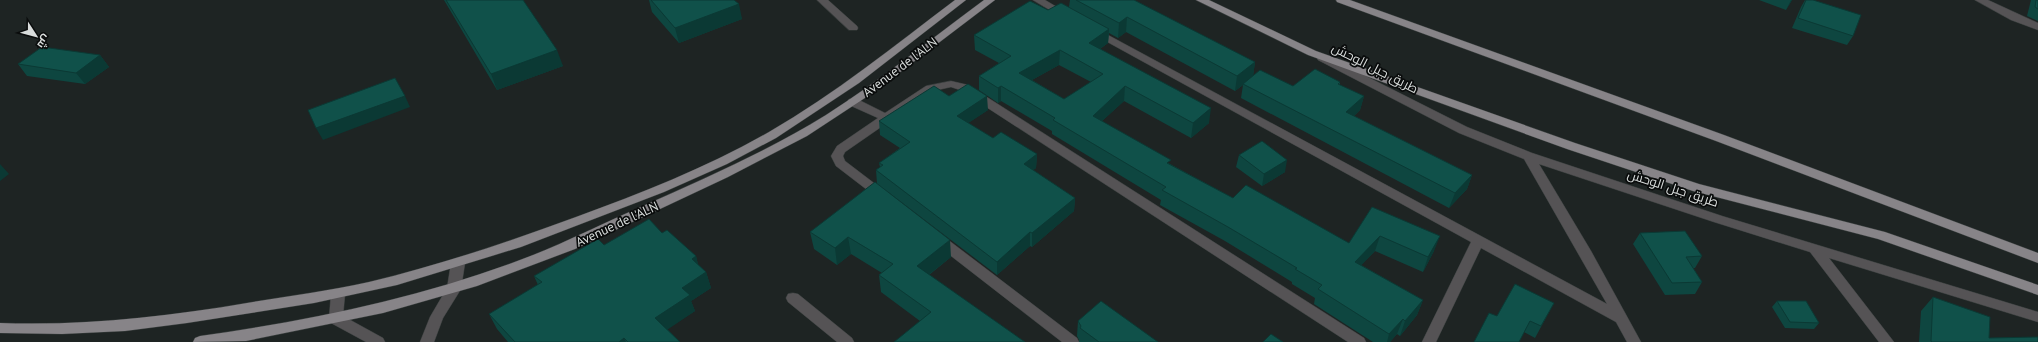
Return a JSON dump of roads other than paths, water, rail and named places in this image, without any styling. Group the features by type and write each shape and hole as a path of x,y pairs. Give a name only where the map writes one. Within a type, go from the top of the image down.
{"main road":[{"path":"0,328 27,330 84,328 150,322 218,313 338,294 458,263 631,201 693,175 744,151 797,121 961,0"},
{"name":"Avenue de l'ALN","path":"200,342 336,319 380,309 454,288 561,250 705,185 760,158 853,102 990,0"},
{"name":"طريق جبل الوحش","path":"1201,0 1312,53 1571,146 1697,188 1880,235 2038,290"},
{"path":"1341,0 1720,138 2038,258"}],"street":[{"path":"822,0 853,28"},
{"path":"1038,0 1620,318"},
{"path":"1980,0 2015,18 2038,27"},
{"name":"طريق جبل الوحش","path":"1312,53 1463,130 1528,156 1815,249 2038,317"},
{"path":"890,202 840,163 837,156 841,149 930,88 951,84 964,87 1359,342"},
{"path":"853,102 886,118"},
{"path":"1528,156 1586,254 1634,342"},
{"path":"928,231 1072,342"},
{"path":"1429,342 1478,241"},
{"path":"1815,249 1887,342"},
{"path":"427,342 437,317 454,288 458,263"},
{"path":"338,294 336,319 378,342"},
{"path":"794,298 846,342"}]}
